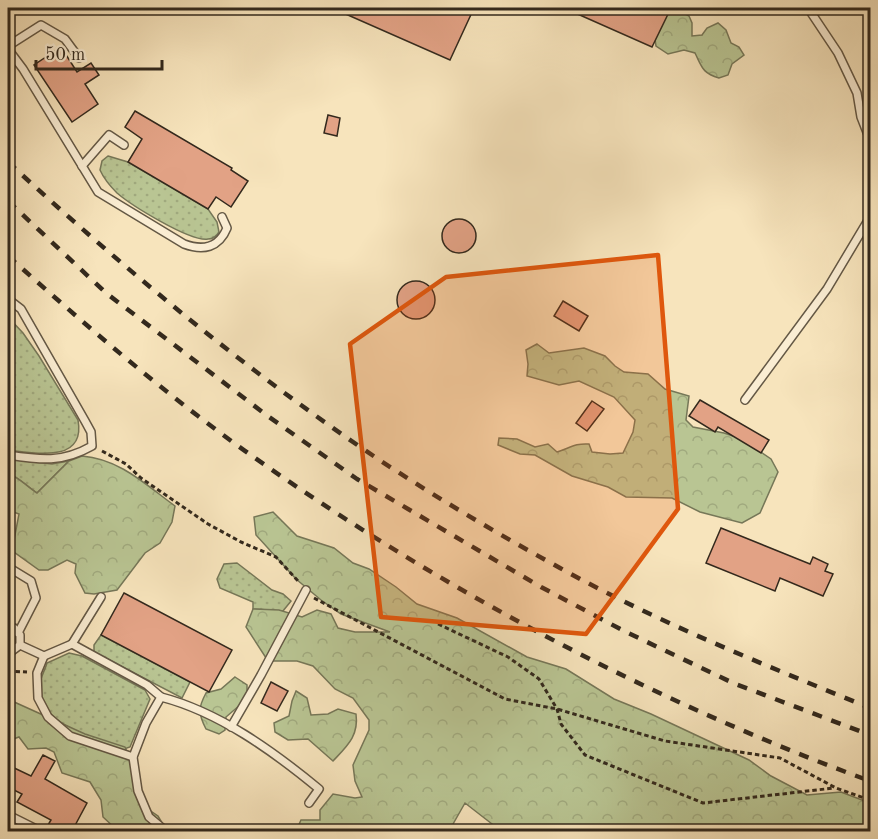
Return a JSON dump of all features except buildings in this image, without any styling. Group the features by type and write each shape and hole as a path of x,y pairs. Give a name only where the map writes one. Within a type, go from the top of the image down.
{"lane":[{"path":"808,8 838,53 856,93 861,117 870,140"},
{"path":"79,58 65,39 41,25 8,48 98,192 198,249 211,246 224,237 227,228 222,217"},
{"path":"82,166 109,135 124,145"},
{"path":"745,400 827,289 870,217"},
{"path":"8,299 21,309 62,380 90,432 92,446 76,455 57,460 8,455"},
{"path":"8,567 31,581 36,598 18,633"},
{"path":"231,727 306,590"},
{"path":"101,597 72,644 44,656 37,673 38,698 48,717 70,735 133,757"},
{"path":"8,627 14,628 20,635 20,645"},
{"path":"72,644 147,685 161,697 183,703 231,727 319,789 309,802"},
{"path":"8,651 20,645"},
{"path":"20,645 44,656"},
{"path":"161,697 146,723 133,757 138,791 149,817 167,831"},
{"path":"8,815 42,831"}],"path":[{"path":"92,446 126,464 141,478 208,524 276,557 312,596 505,699 557,709 665,741 780,758 836,788 870,800"},
{"path":"438,624 508,657 539,679 557,709 561,724 585,754 703,803 836,788"},
{"path":"8,671 37,673"}],"highlighted area":[{"path":"658,255 678,509 586,634 381,617 350,344 446,277"}],"green space":[{"path":"678,10 689,16 692,23 692,36 702,35 707,28 718,23 726,30 731,43 739,47 744,55 732,64 728,75 719,78 709,74 703,69 695,53 684,50 668,54 656,46 654,32 666,13"},
{"path":"108,156 128,162 208,209 217,222 218,234 208,239 188,235 161,222 124,199 110,185 100,170 102,161"},
{"path":"8,317 39,356 78,420 78,434 74,444 66,450 56,453 31,453 8,450"},
{"path":"537,344 549,353 584,348 605,356 624,372 648,374 665,389 689,396 686,420 693,427 742,439 771,459 778,472 760,513 742,523 700,512 672,498 626,497 608,487 572,476 535,455 520,454 498,445 499,438 517,439 535,447 548,444 557,452 576,445 589,444 592,452 623,453 633,432 635,420 614,397 579,381 559,385 527,376 526,350"},
{"path":"82,456 108,462 132,474 175,506 172,522 160,543 145,553 117,590 94,594 85,593 75,573 76,564 67,560 48,570 39,570 14,552 19,514 8,510 8,474 19,479 37,493 69,461"},
{"path":"8,459 52,464 69,461 37,493 19,479 8,474"},
{"path":"273,512 297,536 334,548 353,563 369,569 396,587 417,604 457,618 527,657 566,669 614,699 749,760 771,776 807,795 841,792 870,803 870,831 484,831 492,824 465,803 449,831 296,831 301,820 320,820 320,810 333,794 362,797 355,781 353,765 369,730 369,720 353,698 335,689 313,666 297,661 268,661 246,627 253,609 279,610 302,617 317,610 331,614 338,628 355,632 390,632 341,614 296,579 256,535 254,517"},
{"path":"237,563 272,590 283,594 291,601 283,611 253,609 253,602 220,588 217,579 224,564"},
{"path":"101,635 190,682 182,698 94,652 94,645"},
{"path":"69,653 82,656 145,690 150,699 130,747 124,749 84,735 57,720 47,710 41,699 40,685 47,663"},
{"path":"235,677 247,685 247,699 226,717 225,730 219,734 206,729 200,711 206,693 221,689"},
{"path":"296,691 307,698 311,715 328,714 338,709 356,714 354,735 333,761 308,739 288,740 275,732 274,723 289,716"},
{"path":"12,701 85,734 125,747 132,765 139,803 158,816 167,831 119,832 103,817 101,800 90,782 62,773 54,752 46,748 28,749 19,737 8,741 8,703"}],"railway":[{"path":"8,162 96,241 234,355 329,425 423,488 537,555 635,607 870,708"},
{"path":"8,201 106,293 269,417 357,479 541,587 624,631 733,683 870,735"},
{"path":"8,256 101,338 231,441 336,513 408,558 482,602 634,681 712,717 870,781"}]}
